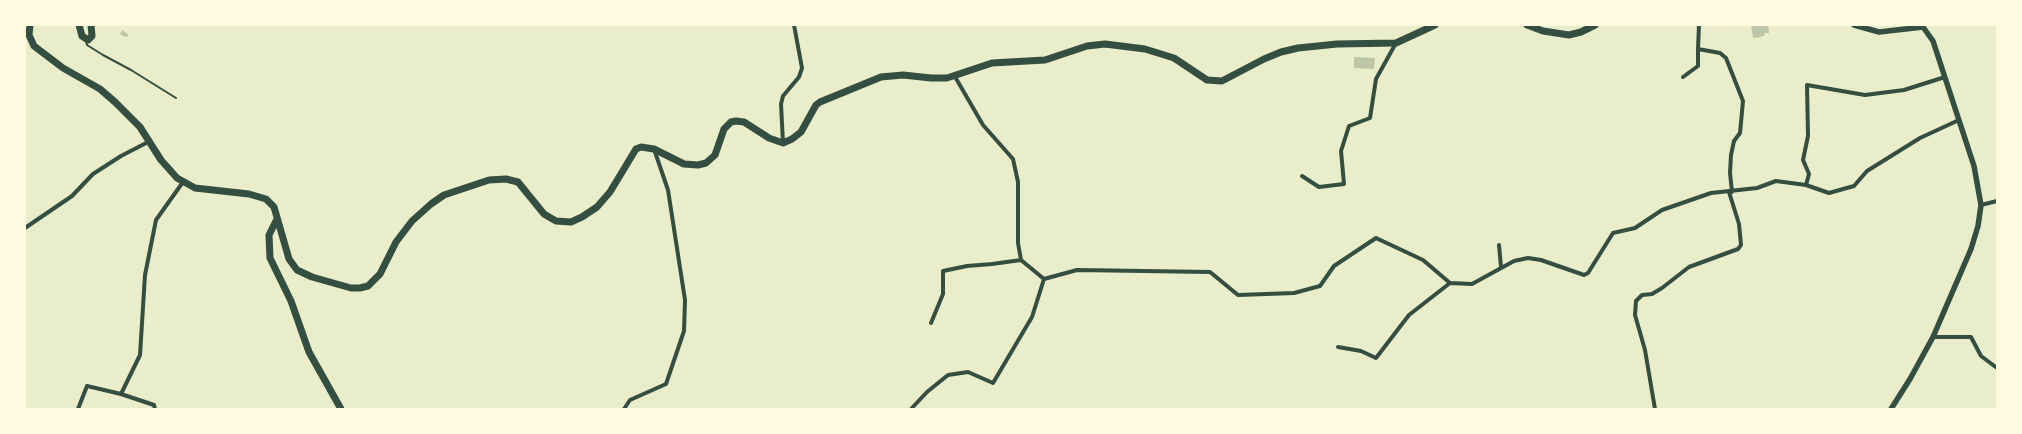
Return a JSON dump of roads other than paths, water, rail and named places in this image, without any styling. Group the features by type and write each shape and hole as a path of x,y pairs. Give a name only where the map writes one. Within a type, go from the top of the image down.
{"main road":[{"path":"30,25 29,35 34,46 63,68 107,95 140,127 161,160 183,182 202,190 249,194 261,197 272,204 289,259 297,270 312,277 351,288 368,286 380,274 396,242 412,221 430,204 444,195 489,180 512,180 518,182 544,214 556,221 571,222 597,207 610,192 636,149 647,146 684,164 698,165 706,163 718,150 724,129 731,122 736,121 744,122 769,138 783,143 792,139 801,132 816,105 820,102 881,77 903,75 939,79 992,63 1045,60 1087,46 1105,44 1145,49 1174,58 1207,80 1222,81 1264,59 1298,48 1337,44 1396,44 1435,25"},
{"path":"79,25 86,40 90,40 92,36 91,25"},
{"path":"1527,25 1543,32 1569,35 1581,32 1595,25"},
{"path":"277,219 269,235 270,258 291,301 309,352 341,409"}],"street":[{"path":"783,143 781,104 783,96 799,77 802,68 794,25"},
{"path":"1683,77 1698,66 1699,25"},
{"path":"1854,25 1878,32 1923,27 1933,41 1974,166 1981,205 1978,226 1971,249 1933,337 1910,379 1891,409"},
{"path":"1302,176 1319,187 1344,184 1341,151 1349,126 1370,118 1376,78 1396,44"},
{"path":"1655,409 1645,350 1635,315 1636,301 1642,295 1652,294 1662,288 1689,267 1738,249 1741,245 1739,224 1730,192 1730,172 1734,141 1740,133 1743,101 1726,58 1720,53 1698,49"},
{"path":"954,75 983,125 1013,159 1018,182 1018,243 1021,260 1044,279"},
{"path":"1806,186 1809,174 1803,160 1808,136 1807,85 1865,95 1904,90 1945,77"},
{"path":"1044,279 1077,270 1210,272 1238,295 1294,293 1320,286 1334,266 1376,238 1423,260 1450,283 1472,284 1501,267 1514,261 1528,258 1541,260 1584,275 1588,273 1613,233 1635,228 1662,210 1712,193 1757,188 1776,181 1806,186 1829,193 1854,186 1867,171 1920,138 1959,120"},
{"path":"25,228 72,196 93,174 121,156 150,141"},
{"path":"624,409 630,400 666,384 684,331 685,300 668,190 654,149"},
{"path":"121,394 140,355 145,275 156,220 183,182"},
{"path":"1981,205 1997,201"},
{"path":"1499,245 1501,267"},
{"path":"931,323 943,294 944,271 967,266 1021,260"},
{"path":"911,409 927,392 948,375 968,372 993,383 1032,317 1044,279"},
{"path":"1338,347 1361,351 1376,358 1409,315 1450,283"},
{"path":"1933,337 1971,337 1981,356 1997,368"},
{"path":"78,409 87,386 121,394 154,405 155,409"}],"lane":[{"path":"86,40 87,44 103,55 176,98"}]}
